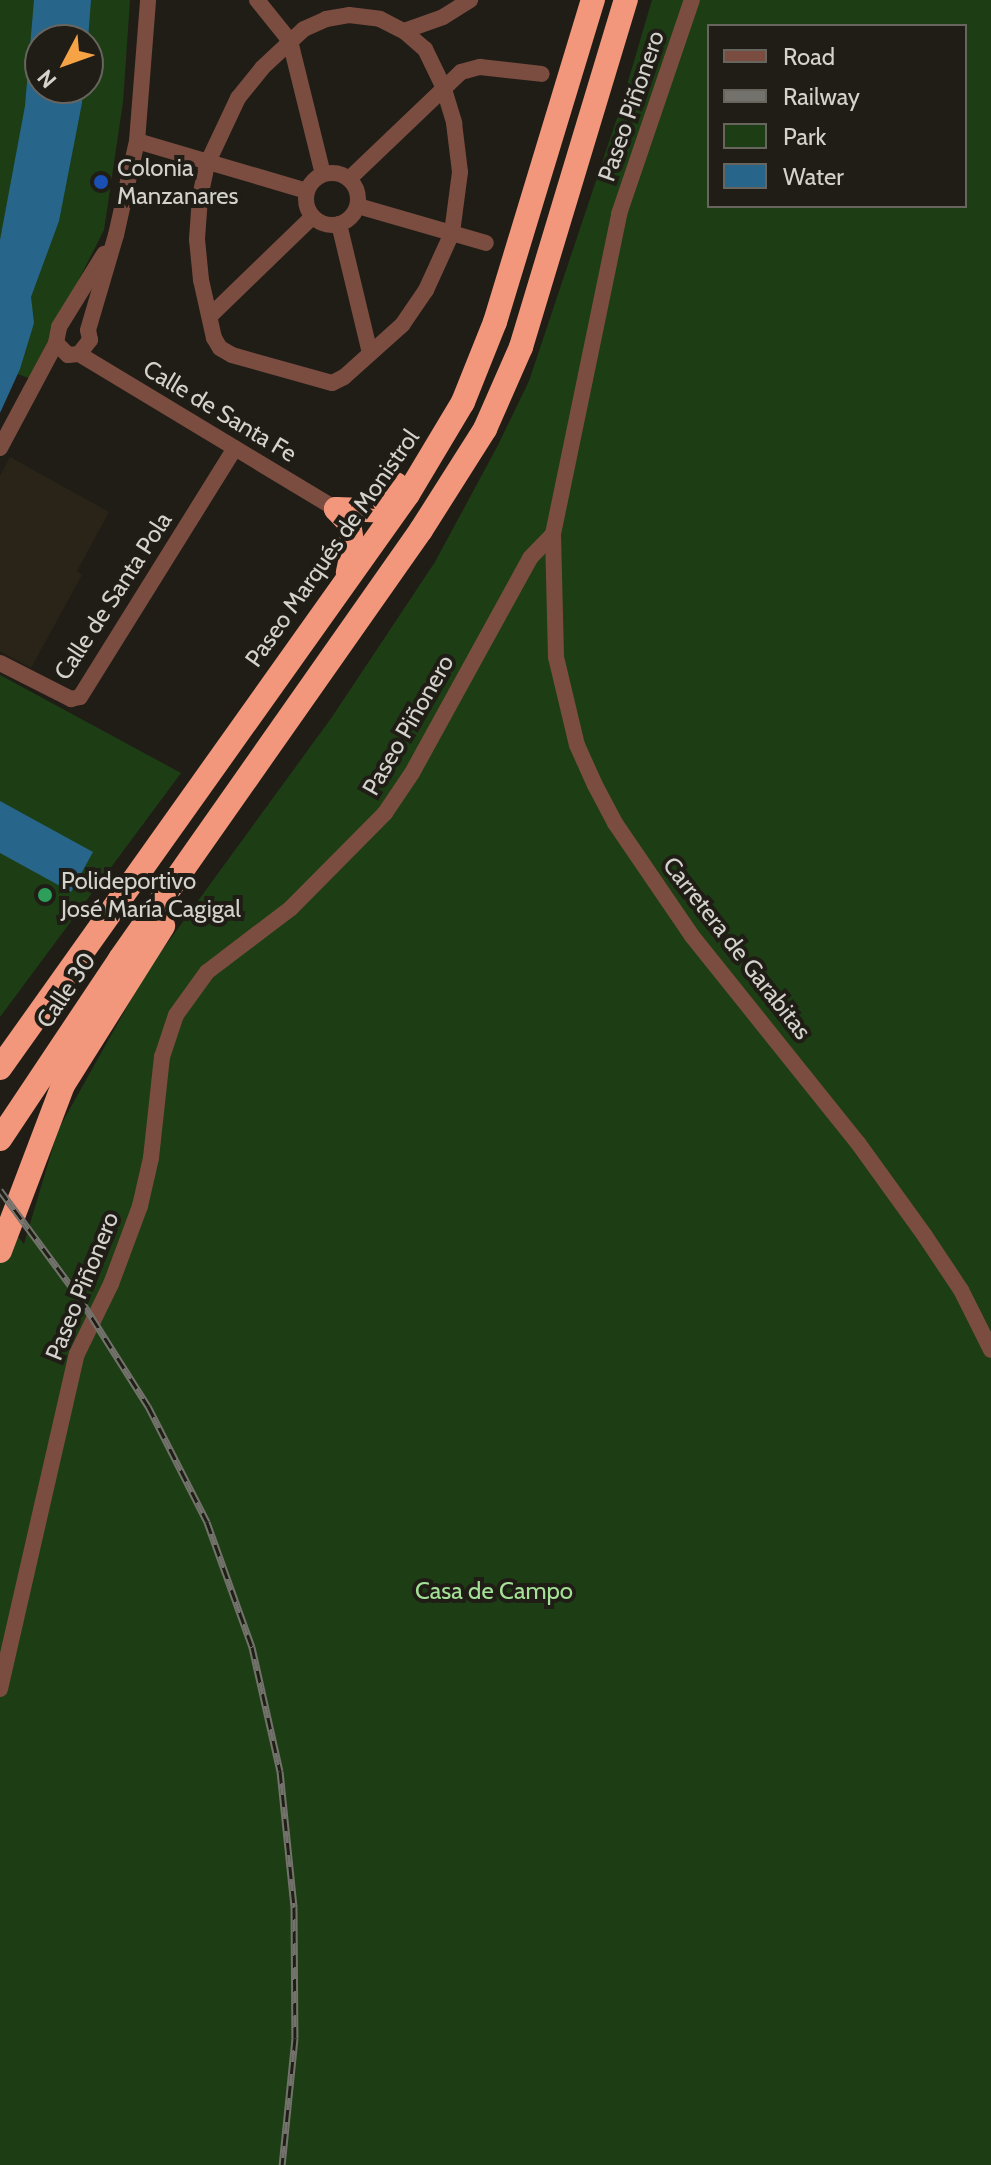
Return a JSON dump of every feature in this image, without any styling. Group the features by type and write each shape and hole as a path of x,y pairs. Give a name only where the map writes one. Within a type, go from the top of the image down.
{"highway":[{"name":"Paseo Marqués de Monistrol","path":"0,1068 408,494 463,402 495,322 593,0"},
{"path":"0,1251 63,1085 182,897 262,757 421,530 485,429 521,347 626,0"},
{"path":"336,509 364,512 380,507 436,429 463,402"},
{"path":"336,509 349,523 353,548 347,578"},
{"name":"Calle 30","path":"0,1139 262,757"}],"street":[{"path":"56,343 68,355 79,354 88,347 88,330 116,235 137,141 148,0"},
{"path":"257,0 290,41 323,174"},
{"path":"340,0 349,15"},
{"path":"404,31 443,17 470,0"},
{"name":"Paseo Piñonero","path":"0,1689 77,1354 111,1284 140,1206 151,1158 162,1057 176,1015 207,972 291,908 385,813 412,773 530,558 553,534 619,214 692,0"},
{"path":"349,15 380,19 404,31 425,49 443,86 454,123 460,172 452,233 440,264 418,302 402,325 339,380 325,381 228,354 214,338 201,280 197,239 200,197 207,164 238,98 304,29 326,19 349,15"},
{"path":"349,179 461,72 480,67 542,74"},
{"path":"137,141 307,191"},
{"path":"336,173 349,179 357,191 358,206 351,218 339,224 324,224 312,217 306,204 307,191 323,174 336,173"},
{"path":"358,206 486,243"},
{"path":"210,316 312,217"},
{"path":"339,224 370,353"},
{"path":"0,448 56,343 56,333 65,323 116,235"},
{"path":"65,323 82,324 88,330"},
{"name":"Calle de Santa Fe","path":"79,354 336,509"},
{"name":"Calle de Santa Pola","path":"0,663 71,699 80,697 235,448"},
{"name":"Carretera de Garabitas","path":"553,534 556,657 564,702 595,785 615,823 692,936 858,1143 925,1236 961,1290 991,1350"}],"shaded area":[{"path":"10,457 109,512 77,571 82,575 31,668 0,651 0,476"}],"green space":[{"path":"0,0 130,0 123,102 104,230 29,378 0,368"},
{"name":"Casa de Campo","path":"652,0 991,0 991,2165 0,2165 0,1216 24,1244 58,1130 147,971 332,717 435,562 529,381 620,109"},
{"name":"Polideportivo José María Cagigal","path":"0,675 181,773 0,1017"}],"water":[{"path":"34,0 91,0 89,24 32,24"},
{"path":"82,104 59,221 31,297 34,323 20,369 0,413 0,240 25,106"},
{"path":"0,801 93,852 71,892 0,853"}],"railway":[{"path":"0,1190 79,1297 148,1406 207,1522 252,1647 280,1771 294,1907 295,2038 282,2165"}],"place":[{"name":"Colonia Manzanares","path":"101,182"},
{"name":"Polideportivo José María Cagigal","path":"45,895"}]}
